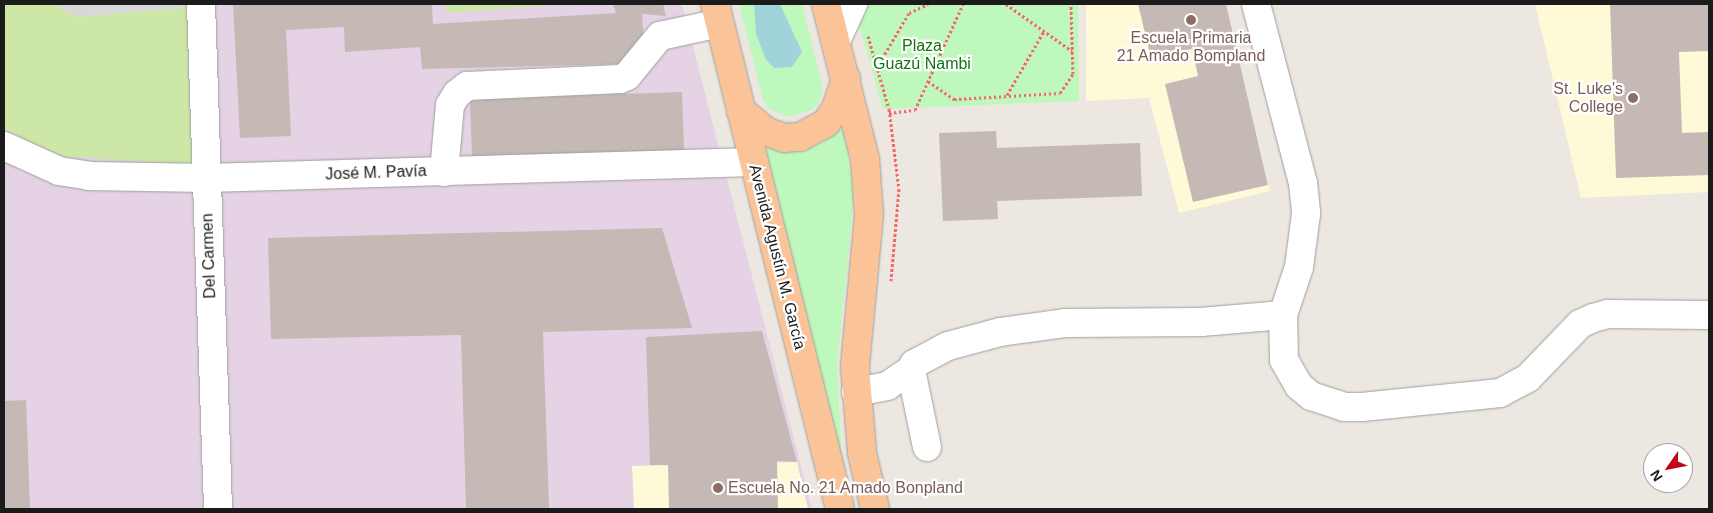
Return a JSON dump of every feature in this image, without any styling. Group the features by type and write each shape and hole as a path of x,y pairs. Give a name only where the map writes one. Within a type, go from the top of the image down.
{"main road":[{"path":"826,4 865,159 869,215 855,367 862,453 875,509"},
{"name":"Avenida Agustín M. García","path":"717,13 840,509"},
{"path":"741,111 766,132 784,138 800,137 826,123 836,108 846,79"}],"street":[{"name":"Del Carmen","path":"201,4 218,509"},
{"path":"836,41 853,4"},
{"path":"1256,4 1303,183 1306,214 1299,267 1283,316 1284,360 1299,386 1323,400 1362,407 1500,393 1514,388 1528,378 1580,324 1592,318 1608,314 1709,315"},
{"path":"444,172 450,105 457,94 467,86 620,80 628,76 660,36 717,13"},
{"name":"José M. Pavía","path":"4,146 37,163 81,175 207,178 754,162"},
{"path":"856,392 887,386 911,370 914,364 948,346 1000,332 1066,323 1201,322 1283,316"},
{"path":"911,370 927,447"}],"path":[{"path":"876,68 908,13 928,4"},
{"path":"889,113 915,110 963,4"},
{"path":"1006,4 1072,51"},
{"path":"928,81 954,99 1060,93 1073,74 1071,4"},
{"path":"1007,96 1044,31"}],"shaded area":[{"path":"54,4 191,4 191,7 76,17"},
{"path":"191,4 446,4 447,13 567,4 682,4 812,509 4,509 4,129 61,156"},
{"path":"1086,4 1226,4 1270,191 1179,213 1149,98 1086,101"},
{"name":"St. Luke's College","path":"1535,4 1709,4 1709,192 1581,198"},
{"name":"Escuela No. 21 Amado Bonpland","path":"797,462 808,509 634,509 632,466"}],"green space":[{"path":"4,4 54,4 76,17 191,7 198,165 61,156 4,129"},
{"path":"446,4 567,4 447,13"},
{"path":"739,4 802,4 823,89 818,103 812,110 787,117 768,108 763,100"},
{"name":"Plaza Guazú Nambi","path":"867,4 1078,4 1079,101 883,109 859,24"},
{"path":"840,130 845,132 854,197 837,365 842,462 766,155 768,147 773,146 799,149 815,147"}],"water":[{"path":"754,4 780,4 802,52 792,67 774,68 766,60 756,34"}],"building":[{"path":"233,4 432,4 433,24 616,13 613,4 663,4 666,16 642,14 644,42 623,64 422,69 420,47 345,52 344,27 286,30 291,136 240,138"},
{"path":"1138,4 1226,4 1268,185 1193,202 1165,84 1198,76 1192,49 1151,58"},
{"path":"1610,4 1709,4 1709,51 1679,52 1682,133 1709,132 1709,175 1616,178"},
{"path":"682,92 684,152 472,160 470,99"},
{"path":"996,131 997,148 1140,143 1142,196 997,201 998,219 943,221 939,133"},
{"path":"662,228 692,328 543,332 549,509 466,509 461,335 271,339 268,238"},
{"path":"762,331 797,462 777,461 778,509 669,509 668,465 650,465 646,337"},
{"path":"26,400 30,509 4,509 4,401"}],"place":[{"name":"Escuela Primaria 21 Amado Bompland","path":"1191,20"},
{"name":"St. Luke's College","path":"1633,98"},
{"name":"Escuela No. 21 Amado Bonpland","path":"718,488"}]}
